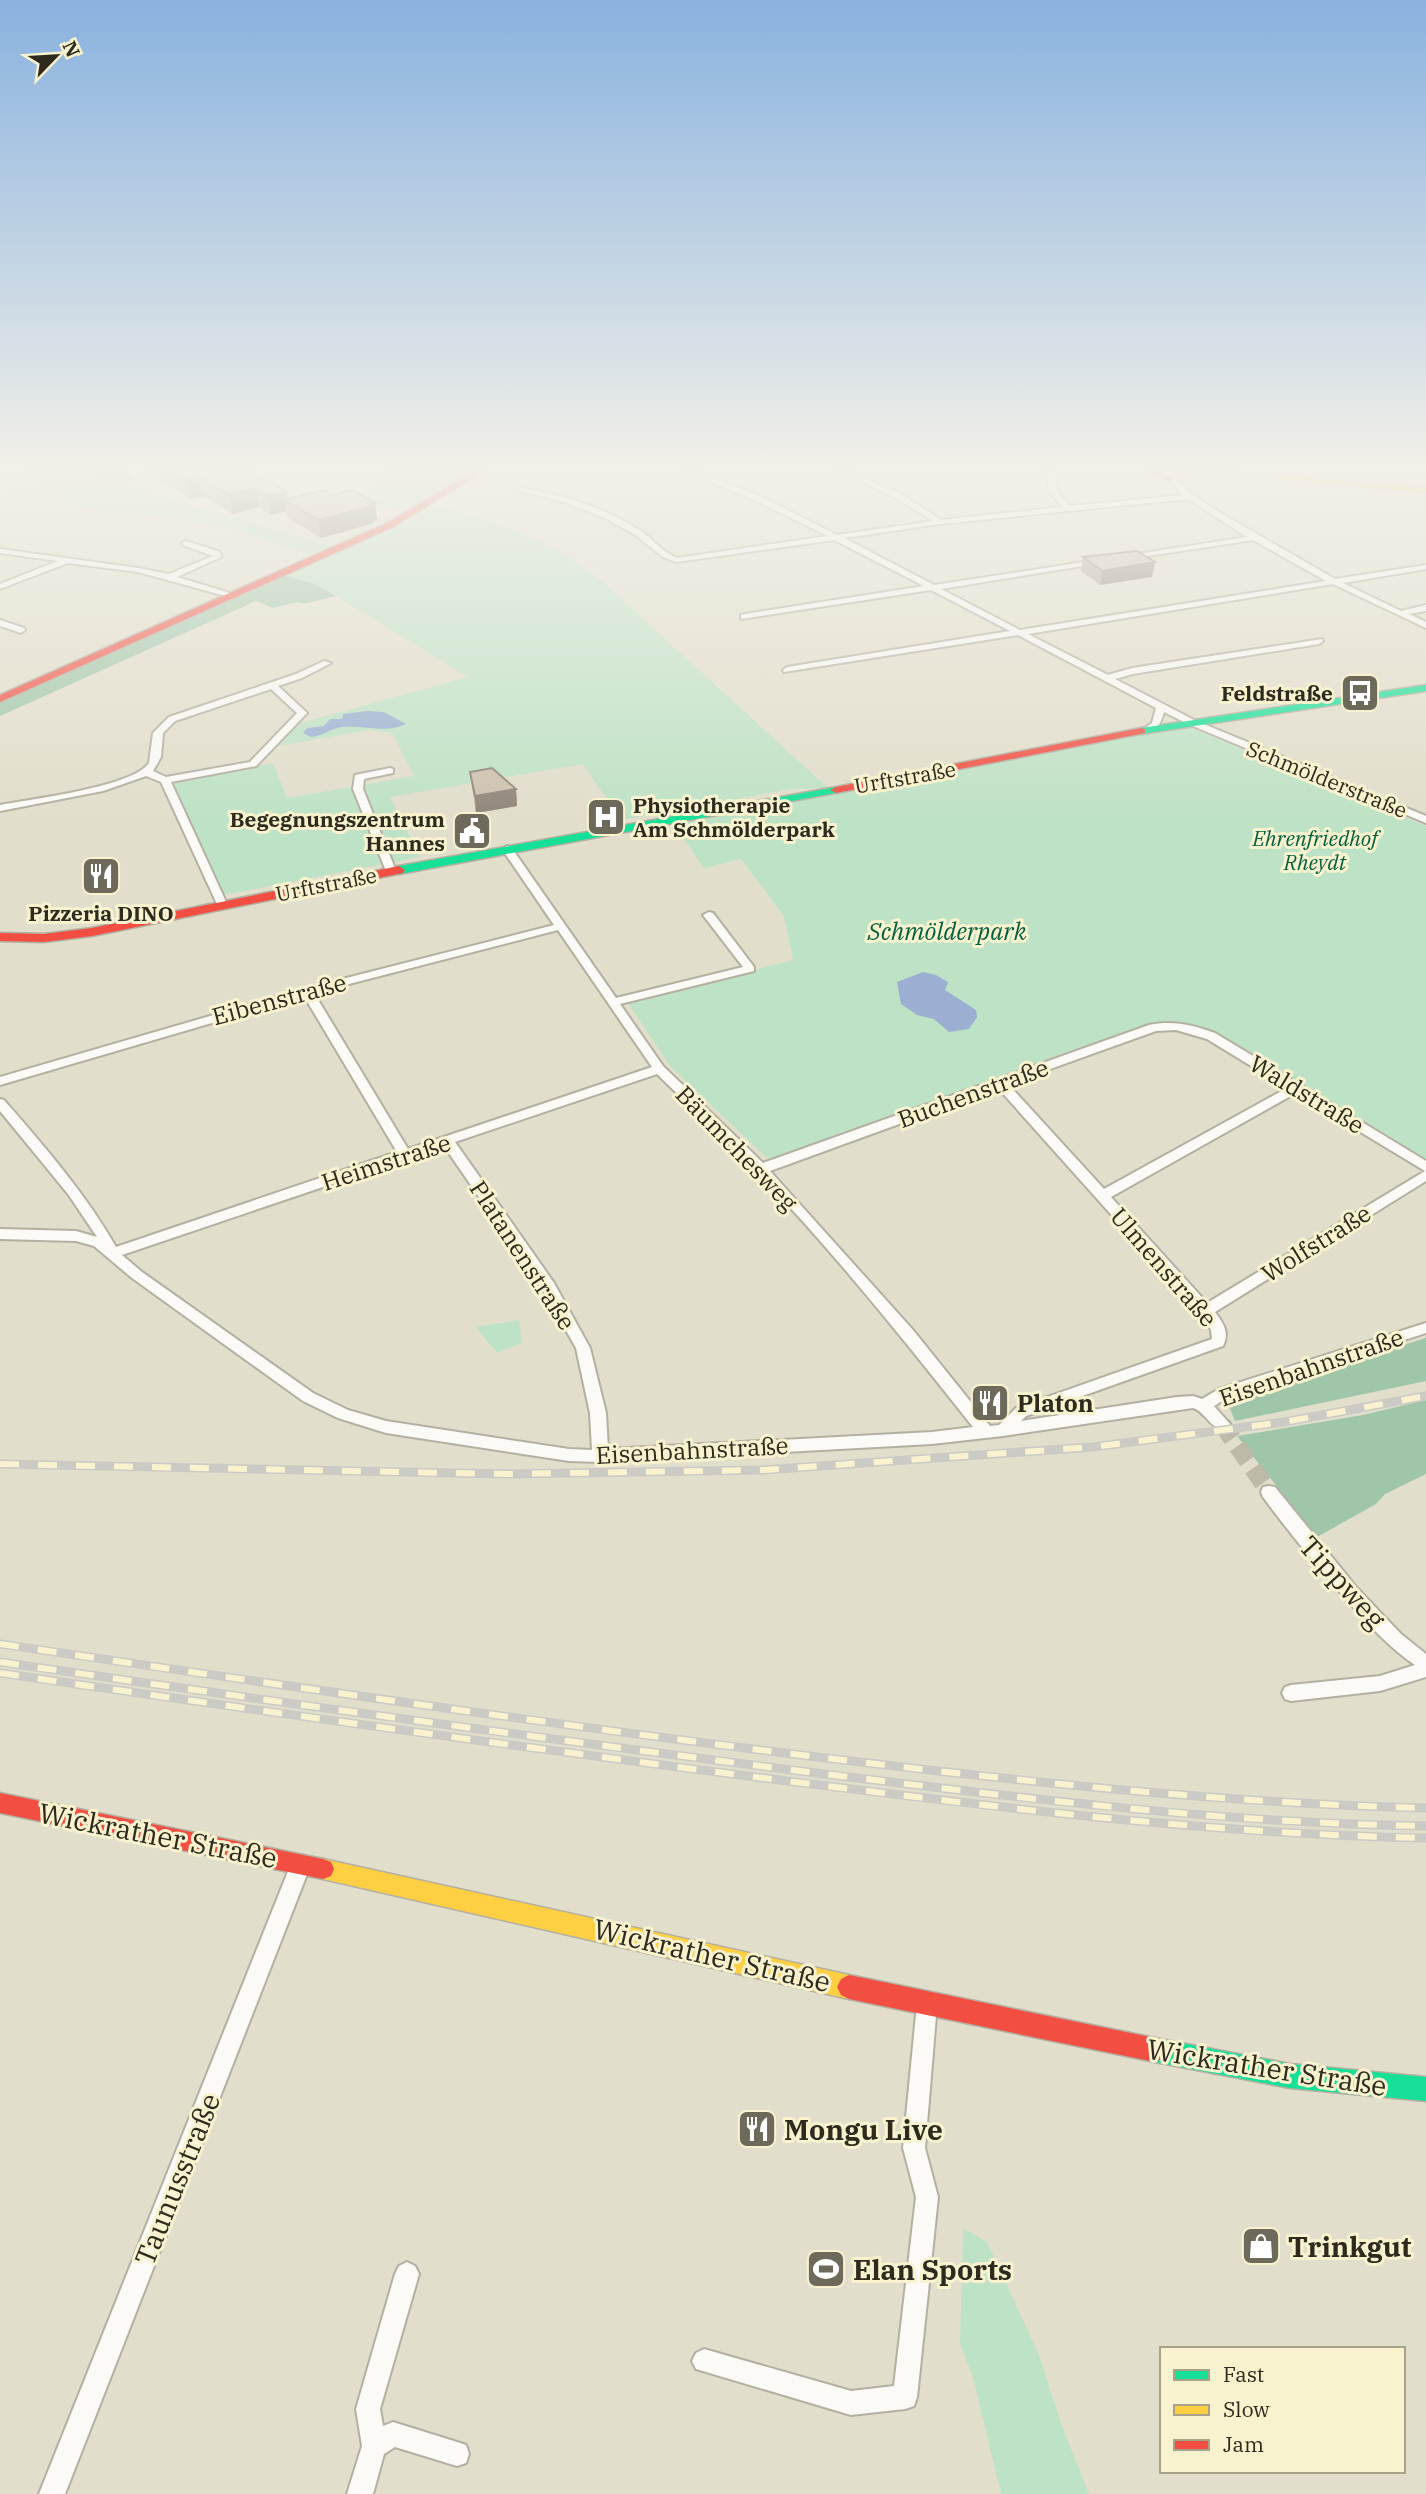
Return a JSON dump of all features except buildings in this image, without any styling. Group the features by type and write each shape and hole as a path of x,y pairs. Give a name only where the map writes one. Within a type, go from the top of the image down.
{"main road":[{"path":"0,699 249,587"},
{"name":"Urftstraße","path":"0,927 45,930 137,921 1191,722 1426,688"},
{"name":"Urftstraße","path":"0,937 68,936 137,921"},
{"name":"Wickrather Straße","path":"0,1803 301,1864 927,2004 1290,2076 1426,2089"}],"street":[{"path":"203,587 230,596"},
{"path":"744,617 929,587"},
{"name":"Schmölderstraße","path":"932,587 1191,722 1426,820"},
{"path":"787,670 1306,587"},
{"path":"1343,587 1426,625"},
{"path":"1399,613 1426,608"},
{"path":"0,622 22,630"},
{"path":"1108,678 1132,671 1247,650 1318,641"},
{"path":"0,808 117,784 146,772 156,758 156,735 159,728 172,719 327,663"},
{"path":"146,772 164,780 253,764 302,713 272,685"},
{"path":"1149,730 1156,724 1161,707"},
{"name":"Schmölderstraße","path":"1224,717 1218,728 1219,733 1227,737"},
{"path":"390,771 358,777 358,789 391,871"},
{"path":"164,780 222,904"},
{"name":"Bäumchesweg","path":"508,849 659,1069 761,1169 908,1334 986,1432"},
{"path":"613,1002 750,969 709,915"},
{"name":"Eibenstraße","path":"0,1081 307,991 561,926"},
{"path":"307,991 406,1156"},
{"name":"Buchenstraße","path":"761,1169 1153,1028 1186,1026"},
{"name":"Waldstraße","path":"1186,1026 1211,1036 1426,1167"},
{"name":"Heimstraße","path":"112,1253 659,1069"},
{"name":"Ulmenstraße","path":"1000,1083 1206,1311 1219,1328 1221,1337 1218,1342 1021,1412 1003,1430"},
{"path":"1102,1196 1297,1087"},
{"path":"0,1103 91,1216 112,1253"},
{"name":"Platanenstraße","path":"448,1142 548,1287 583,1348 598,1413 600,1456"},
{"name":"Wolfstraße","path":"1206,1311 1426,1175"},
{"name":"Eisenbahnstraße","path":"0,1234 76,1236 99,1243 137,1275 308,1397 343,1414 386,1427 569,1455 600,1456 919,1438 1003,1430 1177,1403 1193,1402 1204,1405 1224,1393 1426,1328"},
{"path":"1204,1405 1222,1424"},
{"name":"Tippweg","path":"1269,1492 1298,1532 1372,1616 1426,1665"},
{"path":"1291,1693 1397,1681 1415,1676 1426,1665"},
{"name":"Taunusstraße","path":"52,2494 301,1864"},
{"path":"704,2361 852,2403 905,2397 927,2197 914,2148 927,2004"},
{"path":"360,2494 374,2446 368,2409 407,2274"},
{"path":"374,2446 393,2434 457,2454"}],"green space":[{"path":"254,587 321,587 336,596 273,608 256,601 0,716 0,702"},
{"path":"321,587 609,587 828,788 791,789 621,820 583,764 390,797 420,857 224,895 170,781 273,763 287,798 414,776 392,733 370,730 272,747 293,725 468,677"},
{"name":"Schmölderpark","path":"1187,726 1426,826 1426,1163 1215,1035 1190,1026 1166,1022 1148,1024 769,1160 670,1066 627,1002 793,960 784,916 741,859 704,868 674,825"},
{"path":"519,1320 522,1343 497,1353 476,1327"},
{"path":"1426,1338 1426,1381 1235,1421 1229,1406 1243,1395"},
{"path":"1426,1400 1426,1474 1385,1494 1376,1504 1317,1537 1237,1436 1363,1415"},
{"path":"963,2228 987,2242 1039,2355 1060,2421 1089,2494 1001,2494 973,2377 960,2344"}],"water":[{"path":"384,712 406,724 383,729 343,727 311,737 303,733 307,728 324,726 330,719 342,719 343,714"},
{"path":"923,972 948,982 945,990 976,1010 977,1017 969,1029 949,1032 934,1019 917,1015 901,1004 897,982"}],"tunnel":[{"path":"1222,1424 1269,1492"}],"railway":[{"path":"0,1464 506,1474 763,1470 1093,1447 1284,1422 1426,1396"},
{"path":"0,1644 500,1716 879,1764 1191,1796 1426,1808"},
{"path":"0,1662 505,1733 962,1791 1271,1820 1426,1826"},
{"path":"0,1673 487,1742 941,1800 1183,1825 1426,1838"}],"traffic: fast":[{"path":"1141,731 1426,688"},
{"path":"399,870 836,790"},
{"path":"1155,2050 1290,2076 1426,2089"}],"traffic: slow":[{"path":"323,1869 849,1987"}],"traffic: jam":[{"path":"0,699 250,587"},
{"path":"836,790 1141,731"},
{"path":"0,937 44,938 92,932 399,870"},
{"path":"0,1803 323,1869"},
{"path":"849,1987 1155,2050"}],"place":[{"name":"Feldstraße","path":"1360,693"},
{"name":"Physiotherapie Am Schmölderpark","path":"606,817"},
{"name":"Begegnungszentrum Hannes","path":"472,831"},
{"name":"Pizzeria DINO","path":"101,876"},
{"name":"Platon","path":"990,1403"},
{"name":"Mongu Live","path":"757,2129"},
{"name":"Trinkgut","path":"1261,2246"},
{"name":"Elan Sports","path":"826,2269"}],"park label":[{"name":"Ehrenfriedhof Rheydt","path":"1315,850"}]}
